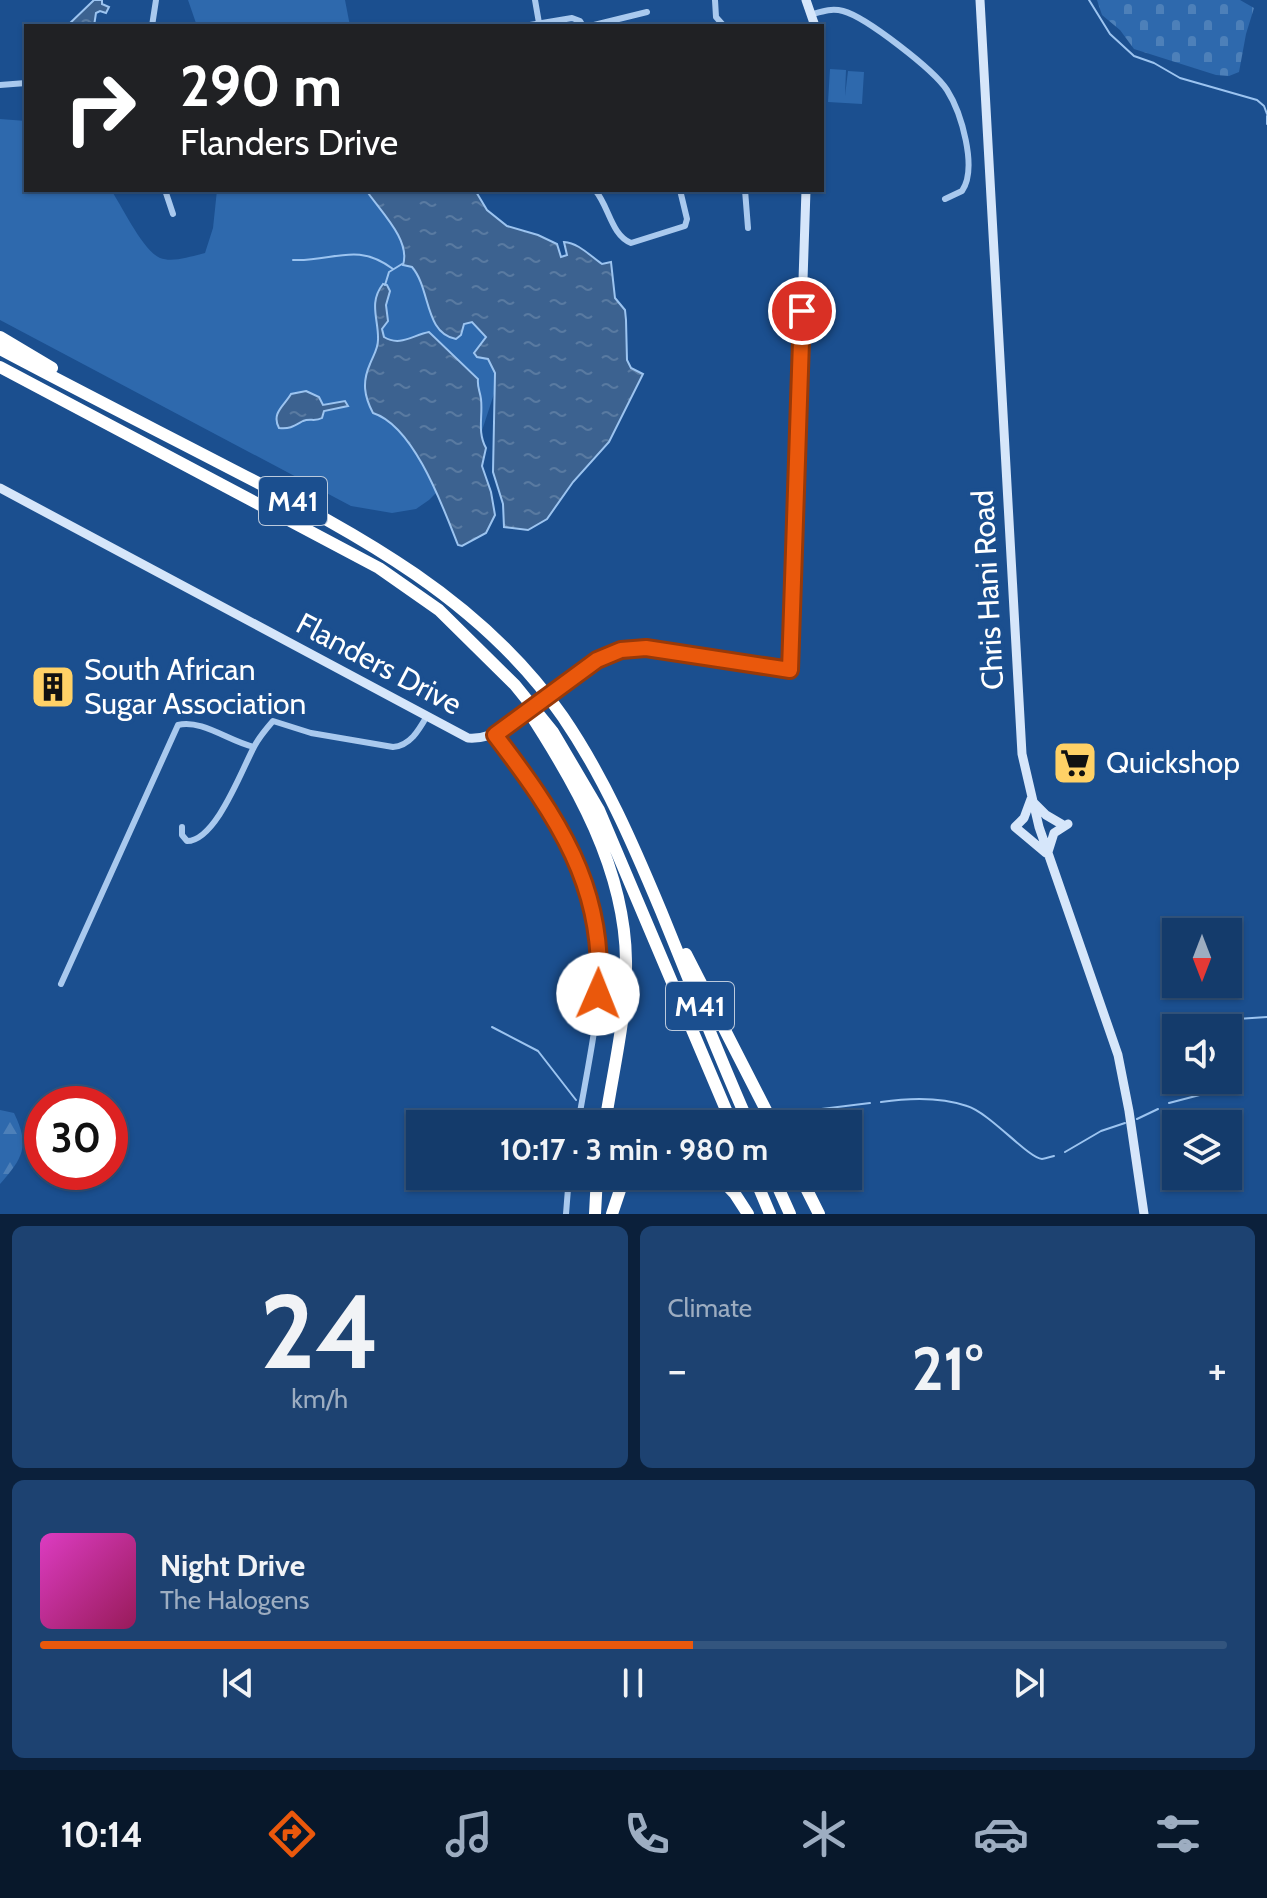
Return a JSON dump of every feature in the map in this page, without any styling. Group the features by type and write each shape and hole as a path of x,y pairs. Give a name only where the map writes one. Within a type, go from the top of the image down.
{"highway":[{"path":"0,337 164,434"},
{"name":"M41","path":"0,349 322,516 430,583 474,618 532,678 564,719 601,780 651,887 743,1110"},
{"name":"M41","path":"0,367 357,555 397,580 439,610 528,698 553,732 599,810 726,1110"},
{"path":"0,375 119,430"},
{"path":"505,677 546,738 580,797 605,856 621,908 626,960 625,992 607,1110"},
{"path":"651,887 766,1110"},
{"path":"595,1214 596,1190"},
{"path":"612,1214 620,1190"},
{"path":"731,1190 748,1214"},
{"path":"760,1190 770,1214"},
{"path":"779,1190 790,1214"},
{"path":"807,1190 819,1214"}],"main road":[{"path":"806,0 815,24"},
{"name":"Chris Hani Road","path":"980,0 1020,737 1031,799 1118,1055 1144,1214"},
{"path":"495,735 597,660 633,648 790,670 806,192"},
{"name":"Flanders Drive","path":"0,488 468,738 495,735"},
{"path":"1031,799 1046,815 1066,825 1051,837 1049,855 1015,827 1024,818 1031,799"},
{"name":"Chris Hani Road","path":"1137,1161 1150,1214"}],"street":[{"path":"152,24 156,0"},
{"path":"535,0 539,23"},
{"path":"715,0 716,17 722,24"},
{"path":"813,14 833,9 852,14 929,69 946,88 960,117 970,172 962,191 945,199"},
{"path":"598,24 647,12"},
{"path":"534,24 572,18 582,24"},
{"path":"0,85 24,83"},
{"path":"166,192 173,214"},
{"path":"596,192 618,234 631,243 685,226 687,219 680,192"},
{"path":"745,192 748,228"},
{"path":"182,827 182,835 187,841 198,840 205,834 229,799 254,747 273,721 311,733 400,746 418,730 427,716"},
{"path":"61,984 178,725 195,724 233,742 254,747"},
{"path":"495,735 554,816 579,864 595,913 599,987 580,1110"},
{"path":"566,1214 568,1190"}],"green space":[{"path":"188,0 345,0 350,24 196,24"},
{"path":"1097,0 1240,0 1254,8 1239,72 1229,76 1216,75 1134,49 1120,30 1102,15"},
{"path":"830,69 846,70 845,96 848,71 864,72 862,104 828,102"},
{"path":"0,119 24,121 24,192 112,192 153,254 171,260 205,253 213,228 217,192 444,192 505,360 477,446 429,500 416,509 392,513 351,506 0,320"},
{"path":"0,1110 14,1113 23,1143 19,1159 0,1184"}],"water":[{"path":"94,0 102,0 102,4 109,7 106,13 96,13 94,24 69,24"},
{"path":"368,192 476,192 487,210 507,226 557,244 561,257 567,255 564,242 579,247 602,264 611,262 615,298 625,310 627,360 631,368 643,374 609,442 573,482 547,519 528,530 504,527 503,504 493,472 495,373 488,359 477,357 474,353 486,337 472,322 464,324 461,335 456,339 438,328 418,276 412,267 403,265 403,246"},
{"path":"383,284 390,291 386,305 388,321 382,329 384,337 401,341 429,332 478,379 481,430 486,448 482,466 495,515 486,533 462,546 458,545 414,450 388,421 373,413 368,401 365,389 367,371 378,343 375,305"},
{"path":"306,391 319,397 323,405 345,401 348,406 324,411 319,419 279,428 277,414 282,406 291,394"}],"waterway":[{"path":"1089,0 1110,34 1134,56 1180,78 1257,100 1267,114"},
{"path":"1267,116 1267,124"},
{"path":"293,260 356,254 380,261 393,269"},
{"path":"385,285 389,272 402,264"},
{"path":"1242,1019 1267,1017"},
{"path":"492,1027 538,1051 576,1100"},
{"path":"1169,1103 1204,1094"},
{"path":"881,1102 924,1099 967,1106 986,1117 1036,1157 1054,1156"},
{"path":"813,1110 870,1103"},
{"path":"1137,1119 1158,1109"},
{"path":"1065,1152 1101,1131 1125,1123"}],"place":[{"name":"South African Sugar Association","path":"53,687"},
{"name":"Quickshop","path":"1075,763"}],"route":[{"path":"598,994 600,975 595,913 579,864 554,816 495,735 597,660 621,650 646,648 790,670 802,311"}]}
